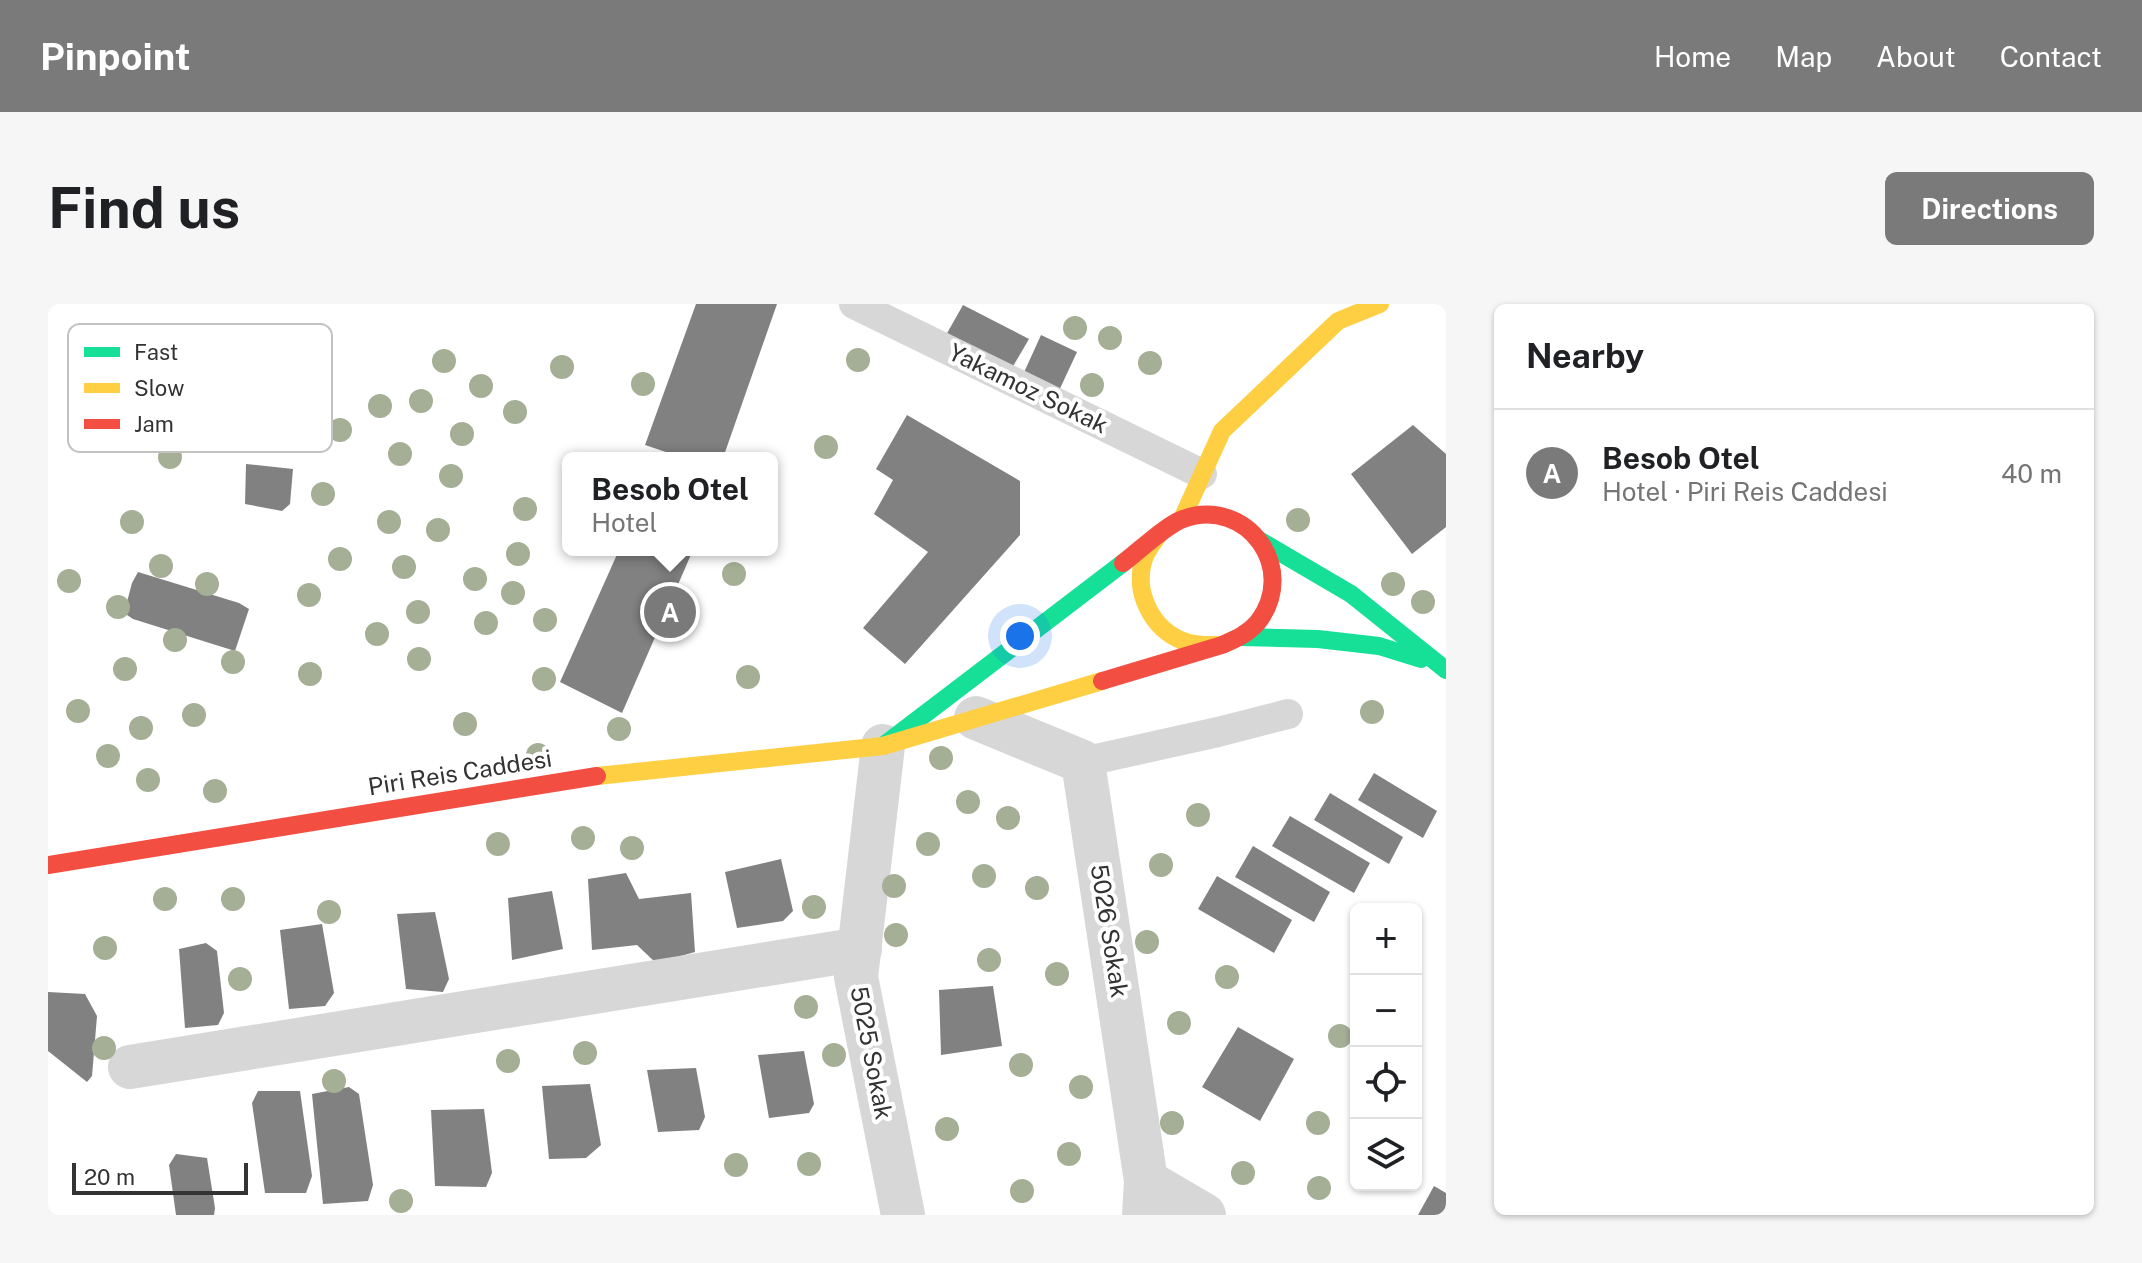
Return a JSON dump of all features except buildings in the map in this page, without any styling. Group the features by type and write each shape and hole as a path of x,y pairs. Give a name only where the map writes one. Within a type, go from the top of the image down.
{"main road":[{"path":"1182,519 1212,475 1220,453 1222,431 1338,321 1380,304"},
{"path":"1230,504 1242,524 1259,540 1351,594 1441,666"},
{"path":"883,746 1182,519 1221,515 1242,524"},
{"path":"1160,533 1147,550 1141,570 1141,592 1148,612 1162,629 1179,641 1200,646 1222,645 1241,637 1258,622 1269,603 1273,581 1269,558 1259,540"},
{"path":"1241,637 1318,639 1379,646 1441,666"},
{"name":"Piri Reis Caddesi","path":"48,865 613,773 883,746 1222,645"}],"street":[{"path":"976,718 1083,762"},
{"name":"5025 Sokak","path":"883,746 856,977 903,1215"},
{"name":"5026 Sokak","path":"1083,762 1145,1198"},
{"path":"130,1067 860,949"},
{"path":"1145,1198 1204,1215"}],"lane":[{"name":"Yakamoz Sokak","path":"854,304 1212,475"},
{"path":"1083,762 1288,714"}],"traffic: fast":[{"path":"1259,540 1351,594 1446,670"},
{"path":"883,746 1123,563"},
{"path":"1241,637 1318,639 1379,646 1421,659"}],"traffic: slow":[{"path":"1182,519 1222,431 1338,321 1380,304"},
{"path":"1160,533 1147,552 1141,572 1143,596 1148,608 1162,628 1183,641 1220,645"},
{"path":"597,776 883,746 1102,681"}],"traffic: jam":[{"path":"1102,681 1222,645 1246,633 1258,622 1269,601 1273,580 1269,560 1260,542 1246,528 1227,518 1206,515 1176,522 1123,563"},
{"path":"48,865 597,776"}],"place":[{"name":"Besob Otel","path":"670,612"}]}
